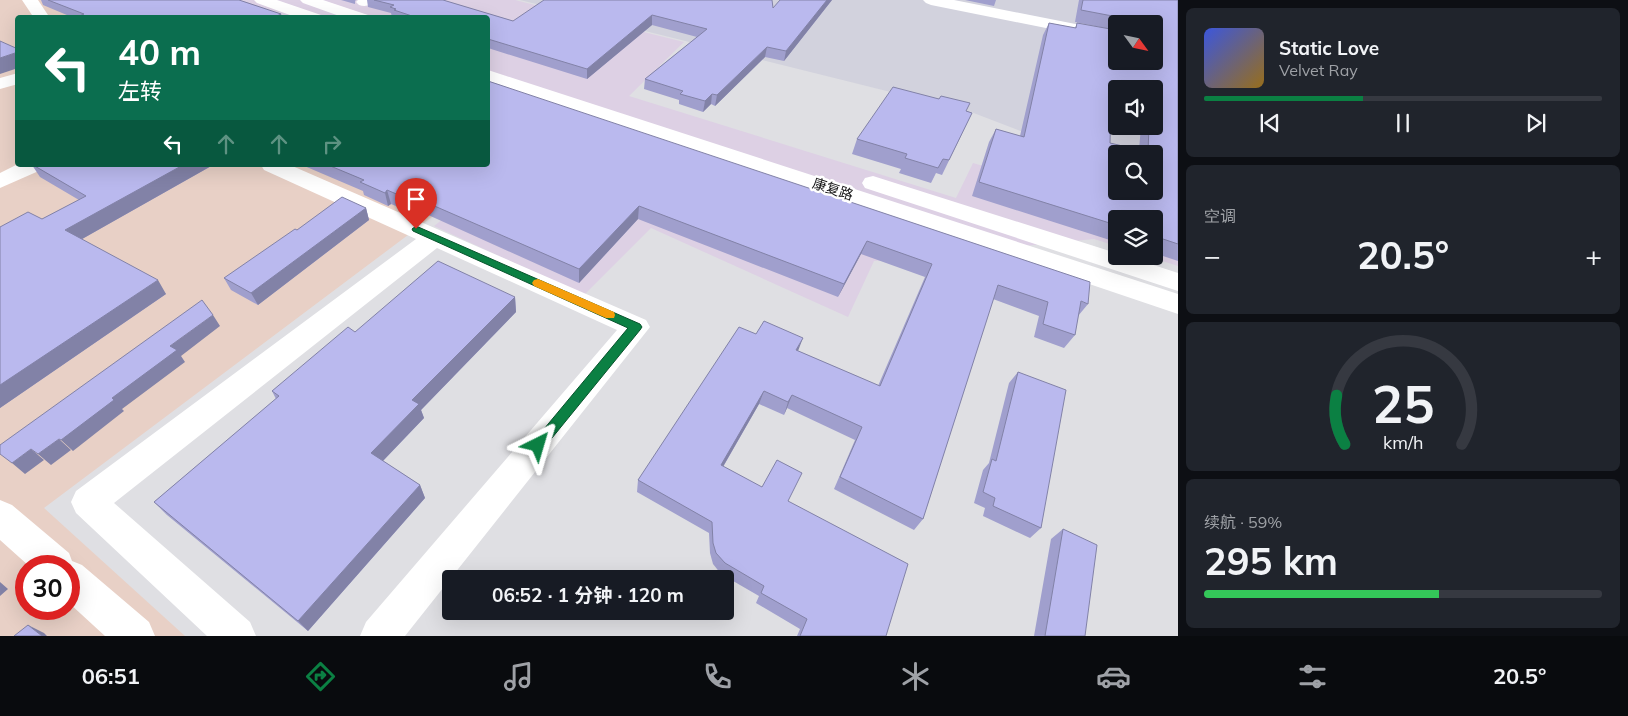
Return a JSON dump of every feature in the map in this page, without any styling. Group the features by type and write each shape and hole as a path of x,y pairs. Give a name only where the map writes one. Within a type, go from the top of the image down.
{"main road":[{"path":"30,0 40,15"},
{"path":"262,0 306,15"},
{"path":"308,0 364,6"},
{"path":"931,0 1108,35"},
{"name":"康复路","path":"490,59 1178,282"},
{"name":"康复路","path":"490,76 1178,304"},
{"path":"0,84 15,79"},
{"path":"0,181 29,167"},
{"path":"276,167 636,327 380,636"},
{"path":"236,636 88,502 434,237"},
{"path":"0,517 43,555"},
{"path":"80,588 135,636"}],"shaded area":[{"path":"0,0 131,0 175,15 15,15 15,167 490,167 490,164 540,136 44,508 185,636 0,636"},
{"path":"163,0 515,0 684,42 629,96 956,198 973,163 1136,210 1108,210 1108,243 1094,239 874,261 848,317 651,228 584,295 434,226 550,135 490,111 490,15 244,15"},
{"path":"520,0 1178,0 1163,96 1163,80 1108,80 1108,135 1157,135 1155,145 1108,145 1108,154 1080,154 971,112"},
{"path":"1163,218 1178,222 1178,266 1163,261"}],"building":[{"path":"48,0 239,0 281,14 82,15 84,14"},
{"path":"374,0 443,0 513,21 544,0 772,0 773,8 780,0 827,0 786,51 767,47 717,95 712,94 705,101 680,94 683,91 645,79 707,29 652,15 587,69 490,40 490,15 409,15 390,7 394,5"},
{"path":"1083,0 1178,0 1178,244 1163,239 1163,210 1108,210 1108,222 979,182 996,129 1024,137 1049,23 1076,28 1077,23 1108,29 1108,70 1163,70 1163,15 1108,15 1081,10","holes":["1108,80 1163,80 1163,135 1149,135 1148,145 1163,145 1163,200 1108,200 1108,145 1118,145 1110,143 1110,135 1108,135"]},
{"path":"0,41 15,48 15,53 0,58"},
{"path":"490,82 1090,282 1088,304 1081,301 1075,335 1043,324 1048,302 998,285 923,519 840,477 862,427 792,395 788,402 764,391 721,465 762,487 777,460 802,473 788,501 908,564 886,636 800,636 807,619 761,593 764,586 725,563 716,553 713,543 712,522 638,480 739,327 756,334 764,321 803,338 796,350 880,386 932,264 867,241 844,284 639,206 579,269 423,201 420,204 387,190 385,193 360,182 364,180 333,167 490,167"},
{"path":"893,87 939,99 941,96 970,103 966,111 972,113 949,160 943,159 938,168 905,158 907,154 857,139"},
{"path":"36,167 179,167 65,230 158,280 0,385 0,227 28,212 42,219 86,196"},
{"path":"342,197 366,208 251,293 224,278 295,229 297,230"},
{"path":"438,261 515,297 412,400 419,404 371,453 420,485 298,621 154,502 279,396 272,391 348,327 355,332"},
{"path":"202,300 213,315 170,346 177,350 112,398 114,400 61,440 59,439 38,454 31,449 12,463 0,454 0,445"},
{"path":"1018,372 1066,390 1041,528 993,506 995,498 983,492 992,459 996,461"},
{"path":"1063,529 1097,545 1085,636 1045,636"},
{"path":"28,625 42,636 14,636"}],"slow traffic":[{"path":"538,283 610,315"}],"route":[{"path":"416,229 636,327 538,445"}]}
